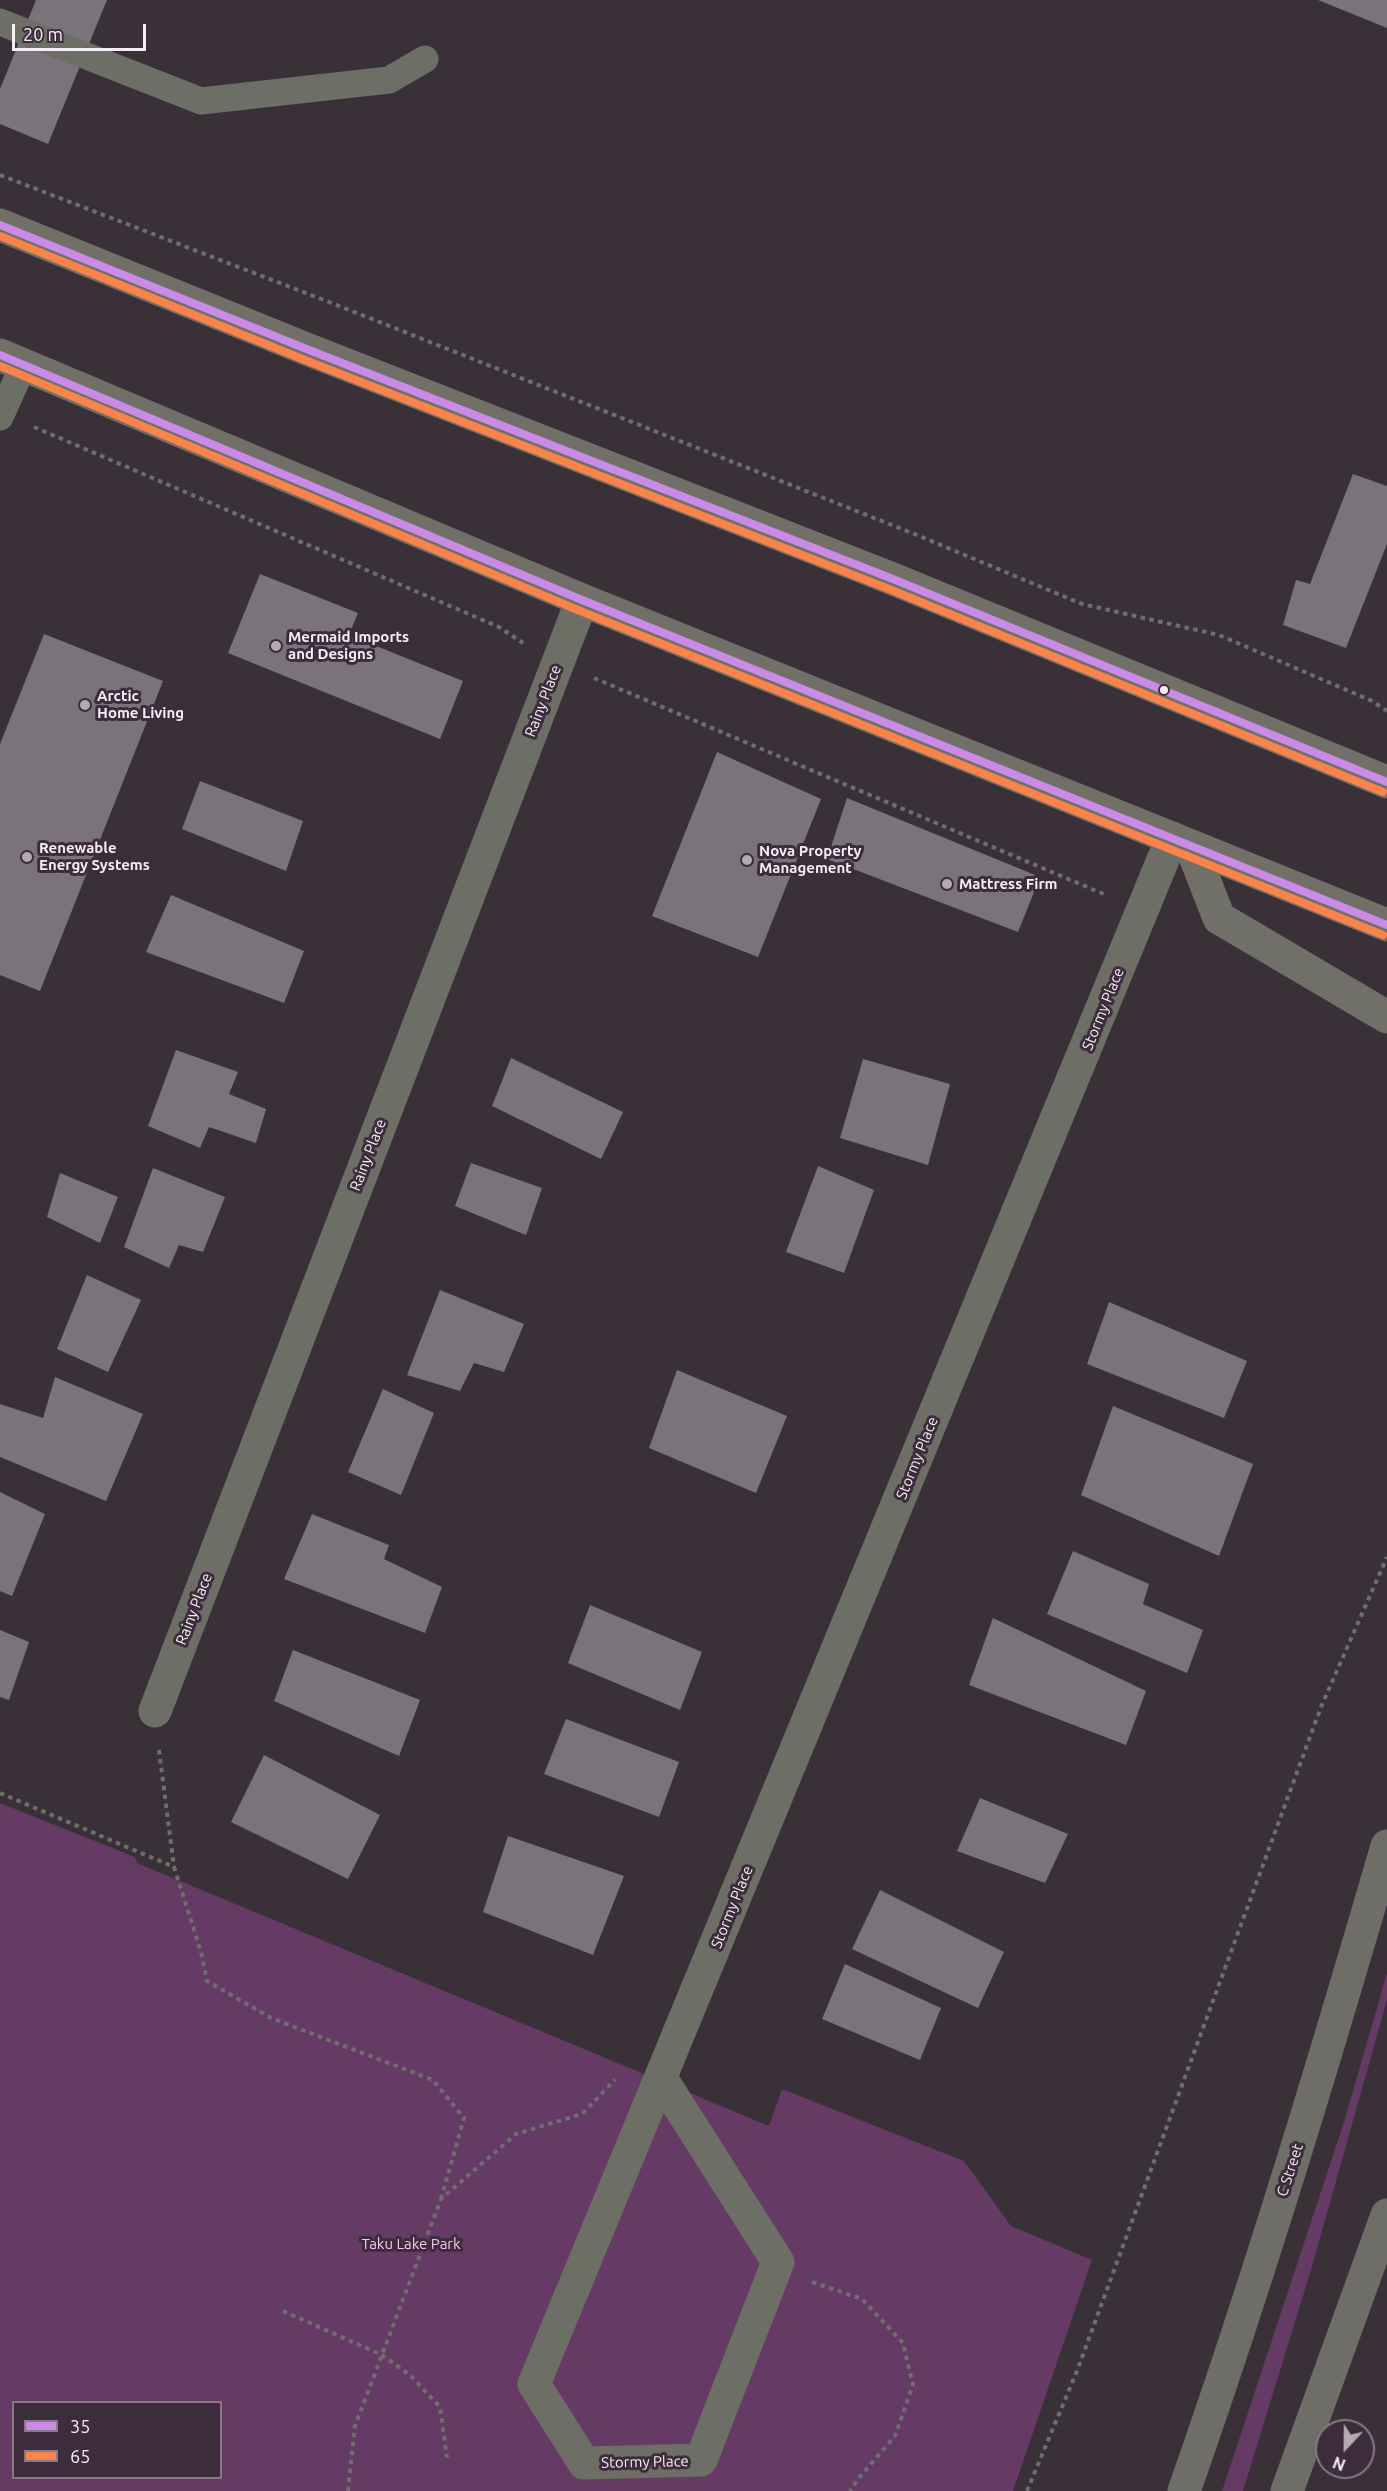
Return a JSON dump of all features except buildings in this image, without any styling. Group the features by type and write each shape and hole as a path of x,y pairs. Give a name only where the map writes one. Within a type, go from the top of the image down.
{"main road":[{"path":"0,225 309,350 893,579 1387,782"},
{"path":"12,360 582,600 1387,925"},
{"path":"1181,842 1219,918 1387,1017"},
{"name":"C Street","path":"1184,2491 1227,2369 1306,2121 1387,1846"},
{"path":"1287,2491 1387,2215"}],"street":[{"name":"Rainy Place","path":"154,1711 582,600"},
{"name":"Stormy Place","path":"778,2262 701,2460 584,2463 534,2384 1181,842"},
{"path":"662,2078 778,2262"}],"lane":[{"path":"0,22 201,101 389,80 425,59"},
{"path":"0,417 12,360"}],"path":[{"path":"0,175 329,302 846,507 1082,604 1219,635 1372,701 1387,711"},
{"path":"1027,2491 1077,2371 1321,1707 1387,1557"},
{"path":"154,1711 174,1867 201,1952 207,1981 271,2018 433,2080 465,2118 441,2199 355,2426 348,2491"},
{"path":"0,1793 174,1867"},
{"path":"441,2199 516,2134 582,2114 623,2072"},
{"path":"778,2262 800,2278 862,2299 903,2343 913,2385 903,2416 895,2436 850,2491"},
{"path":"284,2311 382,2355 411,2376 440,2407 447,2458"}],"green space":[{"name":"Taku Lake Park","path":"0,1803 135,1857 137,1863 769,2126 782,2089 964,2161 1011,2226 1092,2260 1013,2491 0,2491"},
{"path":"1387,1973 1387,2000 1311,2270 1243,2491 1222,2491 1344,2122"}],"transit line":[{"name":"35","path":"0,225 309,350 893,579 1387,782"},
{"name":"65","path":"0,236 305,360 889,589 1383,792"},
{"name":"35","path":"0,355 582,600 1387,925"},
{"name":"65","path":"0,366 578,610 1383,935"}],"place":[{"name":"Mermaid Imports and Designs","path":"276,646"},
{"name":"Arctic Home Living","path":"85,705"},
{"name":"Renewable Energy Systems","path":"27,857"},
{"name":"Nova Property Management","path":"747,860"},
{"name":"Mattress Firm","path":"947,884"}]}
